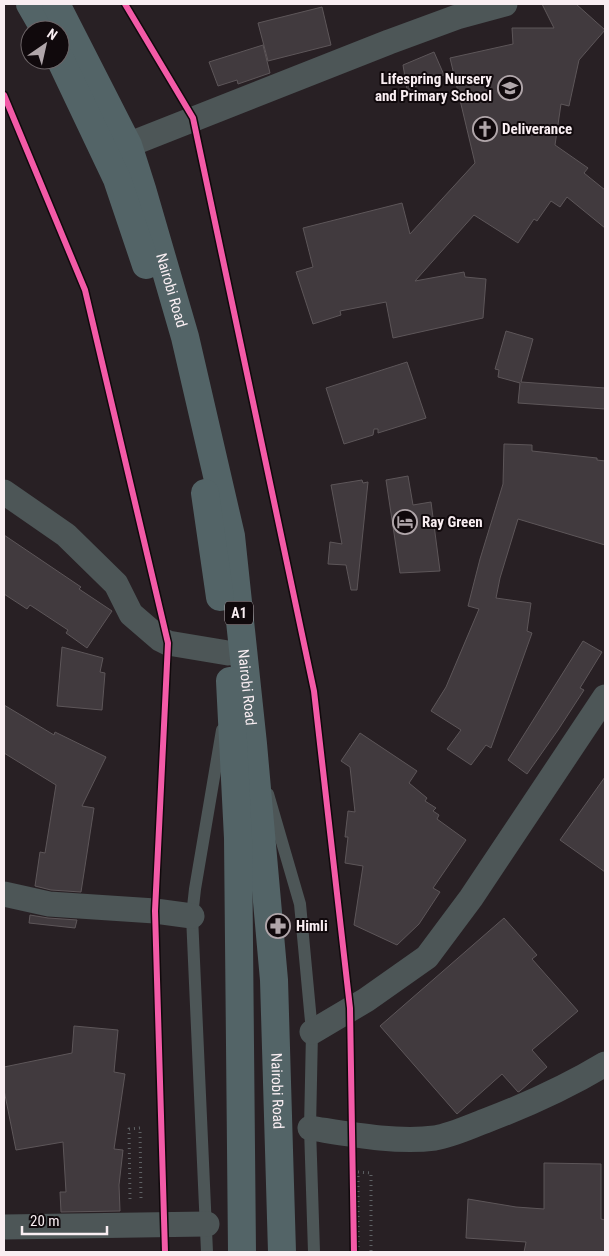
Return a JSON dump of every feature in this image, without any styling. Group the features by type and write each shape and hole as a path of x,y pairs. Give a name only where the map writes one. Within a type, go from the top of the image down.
{"highway":[{"path":"30,4 39,20"},
{"name":"Nairobi Road","path":"56,4 128,145 185,337 232,536 274,980 282,1252"},
{"name":"Nairobi Road","path":"65,70 117,179 164,320 203,482 228,653 238,838 242,1252"}],"street":[{"path":"128,145 406,36 458,17 505,4"},
{"path":"4,492 66,535 116,584 131,614 160,639 168,643 228,653"},
{"path":"312,1032 366,1000 427,957 472,898 605,697"},
{"path":"4,894 49,904 192,916"},
{"path":"310,1128 352,1135 403,1139 435,1138 451,1134 524,1106 579,1080 605,1064"},
{"path":"4,1226 135,1215 207,1224"}],"lane":[{"path":"207,1252 192,916 230,686"},
{"path":"253,744 300,904 312,1032 310,1128 314,1252"}],"path":[{"path":"140,1128 135,1215 129,1129 140,1128"},
{"path":"352,1135 354,1252"},
{"path":"358,1252 358,1172 371,1173 371,1252"}],"building":[{"path":"542,4 576,4 605,30 579,60 569,106 561,104 555,145 588,168 584,173 605,190 605,228 567,197 560,207 551,201 537,221 534,219 518,243 474,215 415,281 464,272 465,277 486,279 483,318 393,338 386,302 340,311 341,315 313,324 296,272 313,267 303,228 402,203 410,234 475,163 450,58 513,44 512,28 554,28"},
{"path":"322,7 331,45 268,61 258,23"},
{"path":"263,45 270,73 238,84 237,80 218,86 209,62"},
{"path":"434,52 444,75 407,90 403,65"},
{"path":"506,331 533,339 521,382 605,388 605,409 518,403 520,383 498,377 499,370 495,369"},
{"path":"407,362 426,418 378,433 378,429 374,429 373,435 344,444 326,388"},
{"path":"504,444 532,445 532,451 597,458 597,460 605,461 605,545 518,519 500,578 496,598 531,603 527,631 532,633 491,748 486,745 471,765 447,749 461,730 431,711 446,687 479,609 468,606 503,484"},
{"name":"Ray Green","path":"408,476 413,505 431,502 440,571 400,573 386,480"},
{"path":"362,480 363,483 368,482 357,590 351,590 346,565 328,564 330,542 342,544 331,485"},
{"path":"4,535 81,587 79,589 112,611 87,648 66,633 68,630 30,605 27,609 4,594"},
{"path":"583,641 602,652 580,688 584,690 527,774 508,760"},
{"path":"62,647 103,658 100,672 105,673 102,710 57,706"},
{"path":"4,705 54,735 55,732 106,757 82,806 94,808 81,892 51,890 35,886 40,852 45,853 56,785 4,753"},
{"path":"360,733 417,771 409,783 427,798 425,801 436,808 433,811 439,815 437,819 466,840 433,888 440,892 419,924 397,945 354,925 363,866 345,863 348,811 355,812 350,767 341,761"},
{"path":"605,777 605,872 560,840"},
{"path":"30,915 77,920 75,928 29,923"},
{"path":"504,918 537,955 532,959 578,1011 532,1050 547,1067 520,1091 518,1092 502,1074 457,1114 380,1026"},
{"path":"74,1026 118,1030 114,1072 125,1074 114,1149 123,1150 119,1185 120,1211 61,1212 60,1192 66,1192 63,1142 16,1150 4,1090 4,1067 72,1053"},
{"path":"544,1163 601,1164 601,1219 605,1220 605,1252 524,1252 526,1242 466,1238 468,1199 516,1207 544,1209"}],"cycle path":[{"path":"125,4 193,118 314,691 350,1008 354,1252"},
{"path":"4,95 85,290 168,643 155,911 165,1252"}],"place":[{"name":"Lifespring Nursery and Primary School","path":"510,88"},
{"name":"Deliverance","path":"485,129"},
{"name":"Ray Green","path":"405,522"},
{"name":"Himli","path":"278,926"}]}
